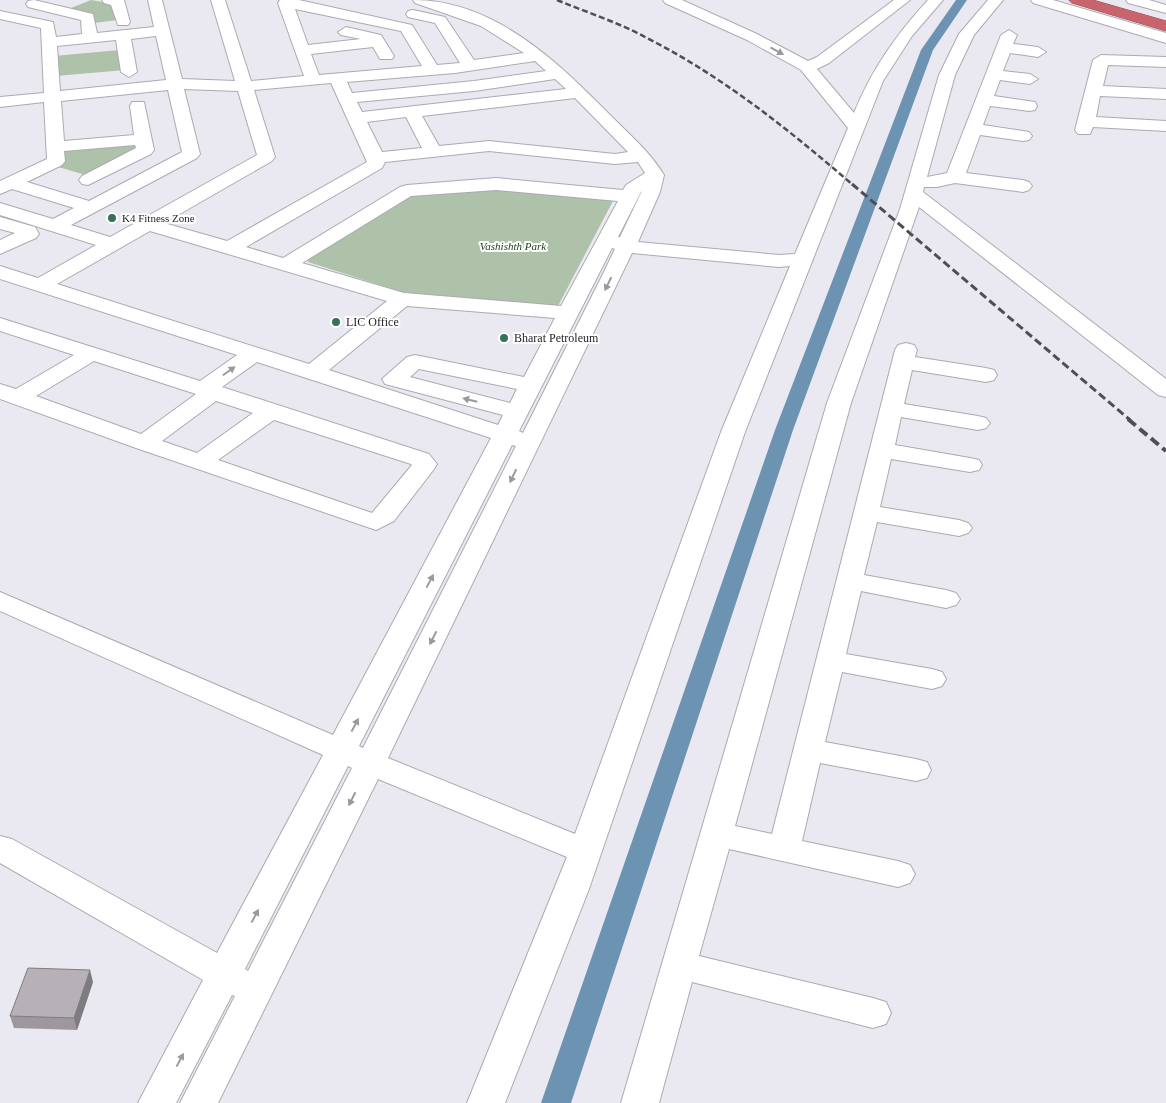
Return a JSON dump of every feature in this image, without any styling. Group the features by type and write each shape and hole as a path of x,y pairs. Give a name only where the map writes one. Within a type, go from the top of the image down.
{"highway":[{"path":"1091,1 1166,18"},
{"path":"1091,1 1166,26"},
{"path":"1091,1 1119,18 1166,32"}],"street":[{"path":"60,10 85,0"},
{"path":"109,0 118,2 129,72"},
{"path":"88,180 146,150 161,73 161,24 155,0"},
{"path":"40,285 266,157 218,0"},
{"path":"157,1103 342,750 621,241 652,192 648,165 577,93 537,56 496,28 482,21 420,0"},
{"path":"807,67 813,58 890,0"},
{"path":"807,67 823,60 903,0"},
{"path":"486,1103 585,851 733,432 875,81 906,33 936,0"},
{"path":"640,1103 839,403 915,188 947,75 966,34 996,0"},
{"path":"1038,0 1166,62"},
{"path":"1133,0 1166,9"},
{"path":"2,15 38,2 88,17 90,32"},
{"path":"313,80 291,20 288,2 407,28 432,70"},
{"path":"662,2 752,37 807,67 857,128"},
{"path":"662,2 757,52 788,74 824,87"},
{"path":"344,15 365,5 440,20 470,66"},
{"path":"2,15 48,25 56,161 5,185"},
{"path":"291,20 310,24"},
{"path":"49,49 124,35 161,24"},
{"path":"329,28 376,38 383,50"},
{"path":"49,49 90,32 124,35"},
{"path":"1166,38 1129,45 1101,60 1085,126 1166,126"},
{"path":"958,169 1006,41 1038,52"},
{"path":"304,57 383,50 422,53"},
{"path":"110,74 129,72 161,73 244,86 432,70 537,56"},
{"path":"0,102 52,96 161,73"},
{"path":"347,98 474,86 557,74"},
{"path":"994,74 1030,79"},
{"path":"51,79 71,77"},
{"path":"229,248 376,164 376,158 337,78"},
{"path":"1093,91 1166,94"},
{"path":"356,118 577,93"},
{"path":"984,100 1029,106"},
{"path":"463,107 489,146"},
{"path":"121,116 153,112"},
{"path":"54,131 153,112"},
{"path":"55,226 191,154 153,112"},
{"path":"412,112 433,152"},
{"path":"54,131 72,113"},
{"path":"54,131 102,126"},
{"path":"973,129 1023,136"},
{"path":"376,158 489,146 615,159 648,165"},
{"path":"199,1103 370,763 518,429 531,385 568,313 621,241 629,196 648,165"},
{"path":"44,167 123,190"},
{"path":"915,188 937,182 958,169 1016,168"},
{"path":"958,169 1023,186"},
{"path":"286,265 407,191 496,184 629,196"},
{"path":"5,185 90,207"},
{"path":"915,188 1166,390"},
{"path":"332,189 387,203"},
{"path":"0,209 112,244"},
{"path":"0,222 28,231 28,234 0,248"},
{"path":"148,224 402,299 568,313"},
{"path":"621,241 779,261 804,259"},
{"path":"0,272 313,372 518,429"},
{"path":"313,372 402,299"},
{"path":"0,324 420,459 424,461 424,466 385,516 376,522 144,443 9,394"},
{"path":"9,394 91,354"},
{"path":"784,848 905,356 986,375"},
{"path":"144,443 265,357"},
{"path":"518,429 393,378 416,362 531,385"},
{"path":"892,409 978,423"},
{"path":"200,462 270,411"},
{"path":"881,450 970,465"},
{"path":"866,512 959,528"},
{"path":"850,581 946,599"},
{"path":"0,601 370,763 585,851"},
{"path":"830,661 932,679"},
{"path":"808,750 916,770"},
{"path":"717,834 898,874"},
{"path":"0,848 255,992"},
{"path":"679,965 873,1013"}],"green space":[{"path":"91,0 114,4 118,20 94,23 66,10"},
{"path":"120,50 125,70 56,76 54,56"},
{"path":"137,141 137,150 89,176 55,166 62,149"},
{"name":"Vashishth Park","path":"483,187 614,199 558,306 402,292 308,262 307,255 406,195"}],"building":[{"path":"28,968 90,970 74,1018 10,1016"}],"waterway":[{"path":"556,1103 784,430 927,50 962,0"}],"railway":[{"path":"557,0 634,32 701,69 728,86 779,124 853,185"},
{"path":"852,184 1130,420"},
{"path":"1128,419 1166,451"}],"place":[{"name":"K4 Fitness Zone","path":"112,218"},
{"name":"LIC Office","path":"336,322"},
{"name":"Bharat Petroleum","path":"504,338"}]}
